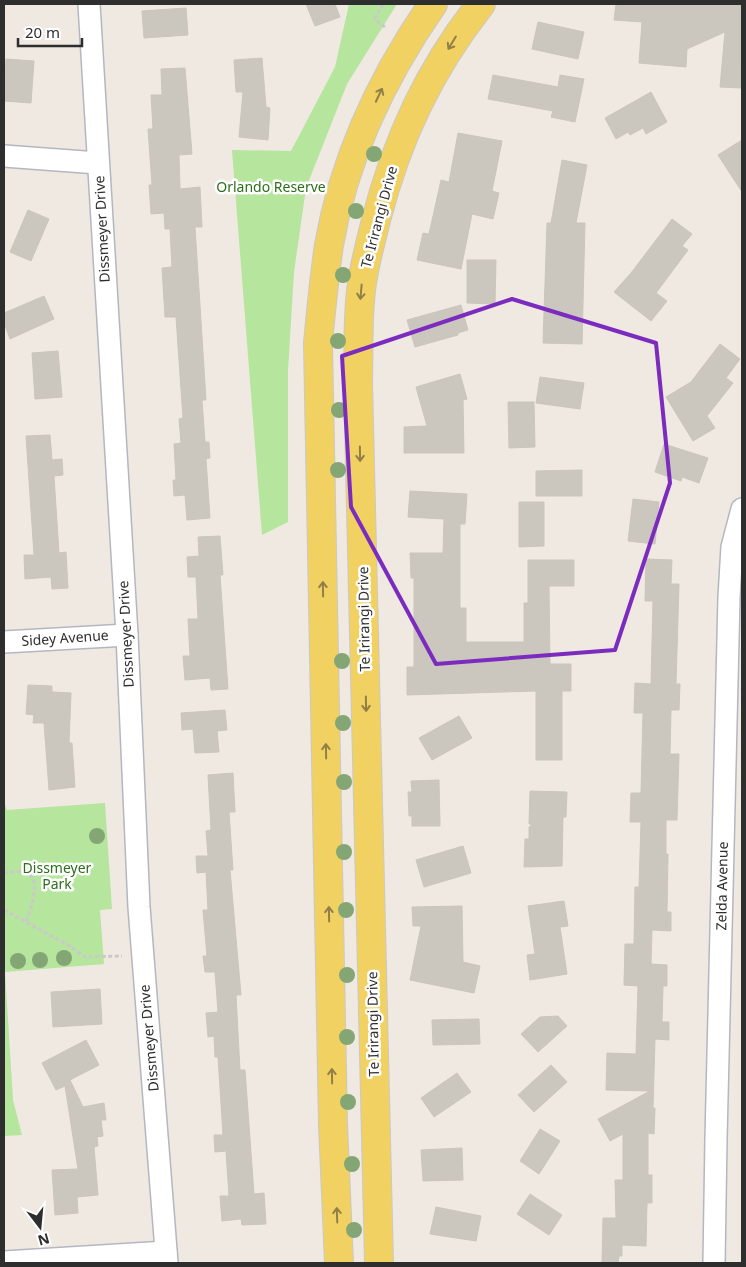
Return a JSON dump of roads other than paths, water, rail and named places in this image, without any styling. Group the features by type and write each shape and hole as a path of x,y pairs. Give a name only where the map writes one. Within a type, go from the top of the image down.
{"main road":[{"path":"340,1263 333,1125 318,343 329,244 342,189 358,139 411,36 433,4"},
{"name":"Te Irirangi Drive","path":"379,1263 358,382 362,284 368,251 385,185 408,122 460,30 481,4"}],"street":[{"name":"Dissmeyer Drive","path":"89,4 127,635 142,955 167,1258"},
{"path":"4,156 98,163"},
{"name":"Zelda Avenue","path":"714,1263 716,1129 736,597 732,547 742,509"},
{"name":"Sidey Avenue","path":"4,642 127,635"},
{"path":"4,1262 167,1258"}],"park label":[{"name":"Orlando Reserve","path":"271,187"},
{"name":"Dissmeyer Park","path":"57,876"}]}
